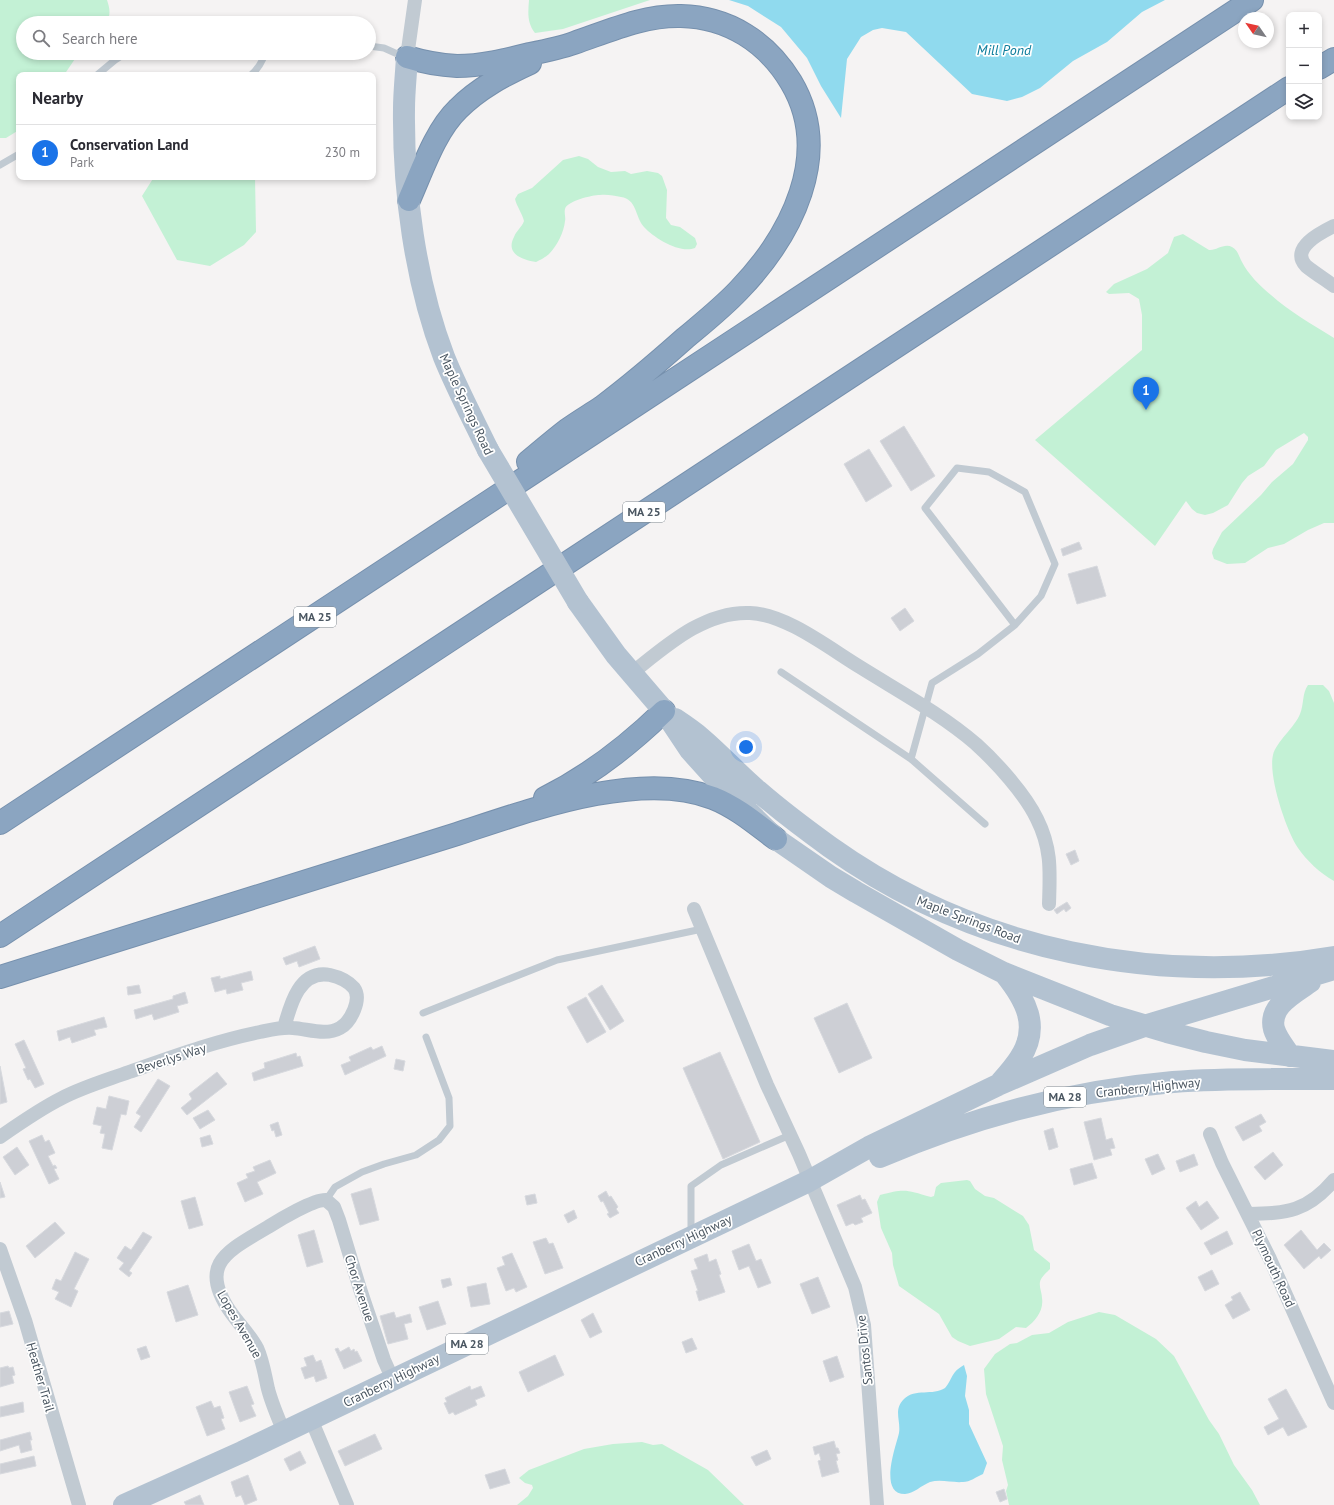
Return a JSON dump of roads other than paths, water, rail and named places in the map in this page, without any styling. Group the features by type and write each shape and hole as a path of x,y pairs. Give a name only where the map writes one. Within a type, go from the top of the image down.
{"highway":[{"name":"MA 25","path":"0,824 1252,0"},
{"path":"406,57 426,63 459,66 505,60 565,46 629,24 665,16 701,18 717,21 733,27 749,37 777,62 796,90 803,108 809,144 805,177 792,215 772,250 749,280 726,304 630,385 566,431 430,541"},
{"path":"409,200 436,140 457,109 487,86 507,74 565,46"},
{"path":"1322,66 1334,58"},
{"name":"MA 25","path":"0,936 1286,90"},
{"path":"506,817 561,790 584,775 643,732 664,711"},
{"path":"0,977 506,817 566,800 644,788 681,790 707,796 726,804 776,839"}],"main road":[{"name":"Maple Springs Road","path":"406,57 404,109 409,200 415,245 422,280 435,329 457,388 488,450 578,602 597,631 664,711 690,750 726,790 776,839 830,877 938,939 1004,973 1102,1012 1144,1026"},
{"name":"Maple Springs Road","path":"664,711 700,737 757,790 832,848 898,890 926,904 989,929 1056,949 1092,957 1167,966 1188,968 1274,964 1330,966"},
{"name":"Cranberry Highway","path":"124,1505 311,1420 809,1181 869,1147 998,1085 1083,1048 1144,1026 1330,966"},
{"path":"1290,1056 1274,1028 1273,1020 1275,1013 1284,1001 1330,966"},
{"path":"998,1085 1018,1062 1025,1050 1030,1024 1025,1002 1004,973"},
{"path":"1144,1026 1206,1042 1246,1050 1334,1061"},
{"name":"Cranberry Highway","path":"809,1181 875,1160 909,1145 970,1122 1037,1103 1070,1096 1119,1088 1175,1082 1334,1079"}],"street":[{"name":"Maple Springs Road","path":"406,57 415,0"},
{"path":"1334,226 1307,243 1303,248 1302,256 1306,266 1334,286"},
{"path":"632,673 673,642 707,621 728,615 757,614 780,620 798,629 926,707 962,733 1000,769 1029,805 1042,831 1050,857 1051,873 1049,904"},
{"path":"694,909 767,1085 809,1181"},
{"name":"Beverlys Way","path":"0,1137 61,1098 193,1050 247,1034 284,1028 320,1032 341,1028 346,1023 353,1009 357,998 356,993 347,982 337,977 322,974 312,977 304,983 293,998 284,1028"},
{"name":"Plymouth Road","path":"1210,1134 1222,1163 1283,1287 1334,1403"},
{"path":"1248,1214 1280,1213 1295,1210 1315,1198 1334,1180"},
{"name":"Santos Drive","path":"809,1181 855,1287 864,1325 877,1505"},
{"name":"Lopes Avenue","path":"284,1432 274,1410 259,1354 251,1339 227,1306 220,1293 216,1274 230,1250 316,1201 326,1200"},
{"name":"Chor Avenue","path":"326,1200 334,1207 339,1220 360,1289 384,1360 393,1380"},
{"name":"Heather Trail","path":"0,1249 25,1320 78,1505"},
{"path":"311,1420 347,1505"}],"lane":[{"path":"376,47 384,48 406,57"},
{"path":"101,72 115,60"},
{"path":"254,72 263,60"},
{"path":"0,165 16,156"},
{"path":"911,759 932,684 978,654 1015,625 1041,596 1055,564 1025,492 989,472 957,468 925,508 1015,625"},
{"path":"781,672 911,759 985,824"},
{"path":"423,1013 557,960 702,929"},
{"path":"326,1200 334,1187 362,1172 384,1164 416,1156 439,1140 450,1126 449,1098 426,1037"},
{"path":"691,1237 691,1186 721,1166 790,1135"}],"water":[{"name":"Mill Pond","path":"729,0 1165,0 1142,12 1107,42 1073,61 1040,88 1022,97 1007,101 972,94 906,32 882,28 873,30 861,37 847,59 841,118 821,86 807,58 781,27 748,6"},
{"path":"964,1365 967,1376 965,1396 969,1410 969,1424 987,1463 983,1474 966,1482 934,1481 927,1483 908,1494 897,1492 892,1486 890,1478 892,1458 899,1433 898,1411 901,1403 908,1396 913,1394 935,1392 945,1388 956,1371"}],"place":[{"name":"Conservation Land","path":"1146,410"}]}
